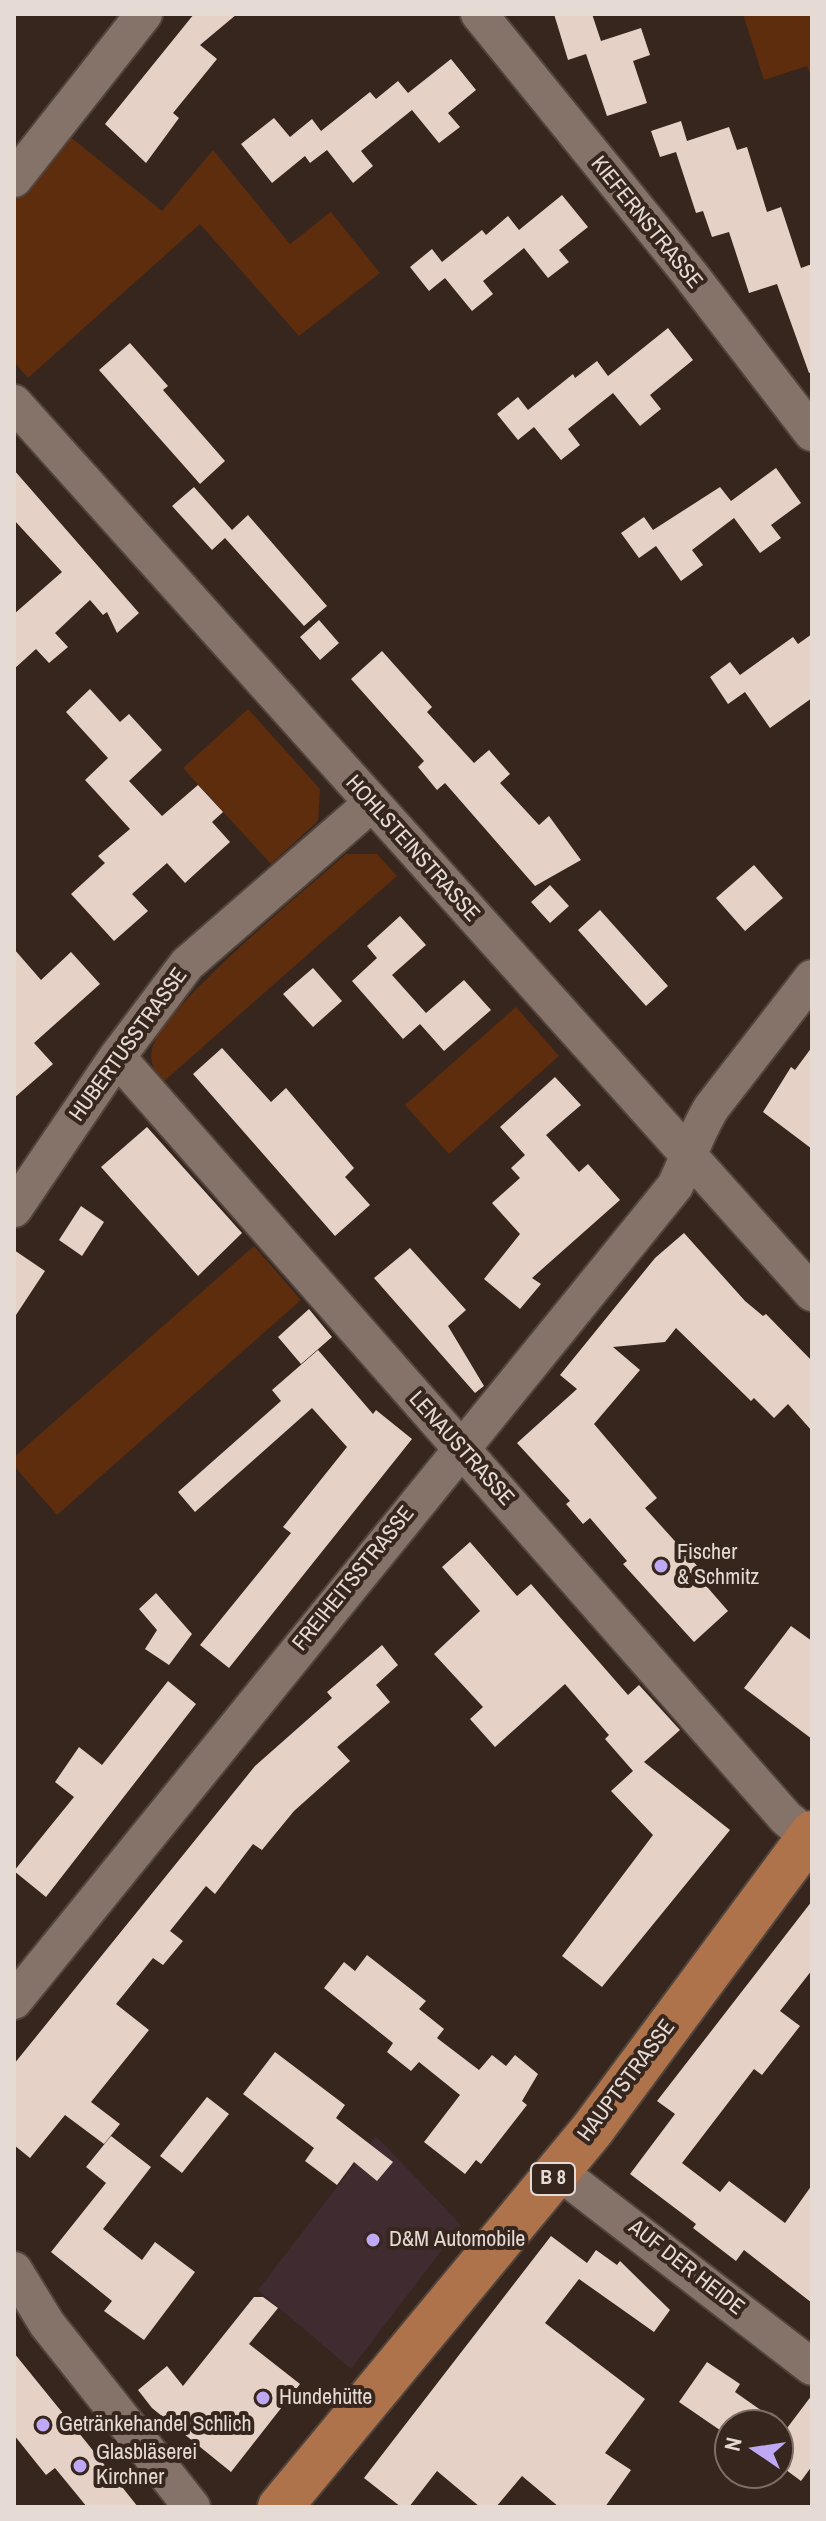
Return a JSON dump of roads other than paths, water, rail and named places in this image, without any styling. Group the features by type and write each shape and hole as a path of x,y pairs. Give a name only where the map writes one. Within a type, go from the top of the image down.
{"main road":[{"name":"HAUPTSTRASSE","path":"280,2507 558,2171 810,1835"}],"street":[{"path":"14,179 144,14"},
{"name":"KIEFERNSTRASSE","path":"479,14 689,273 812,433"},
{"name":"HOHLSTEINSTRASSE","path":"14,403 812,1293"},
{"name":"HUBERTUSSTRASSE","path":"14,1209 117,1057 187,964 371,804"},
{"path":"691,1155 698,1129 712,1107 812,978"},
{"name":"LENAUSTRASSE","path":"117,1057 786,1818 810,1835"},
{"name":"FREIHEITSSTRASSE","path":"14,2001 675,1186 691,1155"},
{"name":"AUF DER HEIDE","path":"558,2171 812,2367"},
{"path":"14,2270 47,2324 192,2507"}],"place":[{"name":"Fischer & Schmitz","path":"661,1566"},
{"name":"D&M Automobile","path":"373,2240"},
{"name":"Hundehütte","path":"263,2398"},
{"name":"Getränkehandel Schlich","path":"43,2425"},
{"name":"Glasbläserei Kirchner","path":"80,2466"}]}
